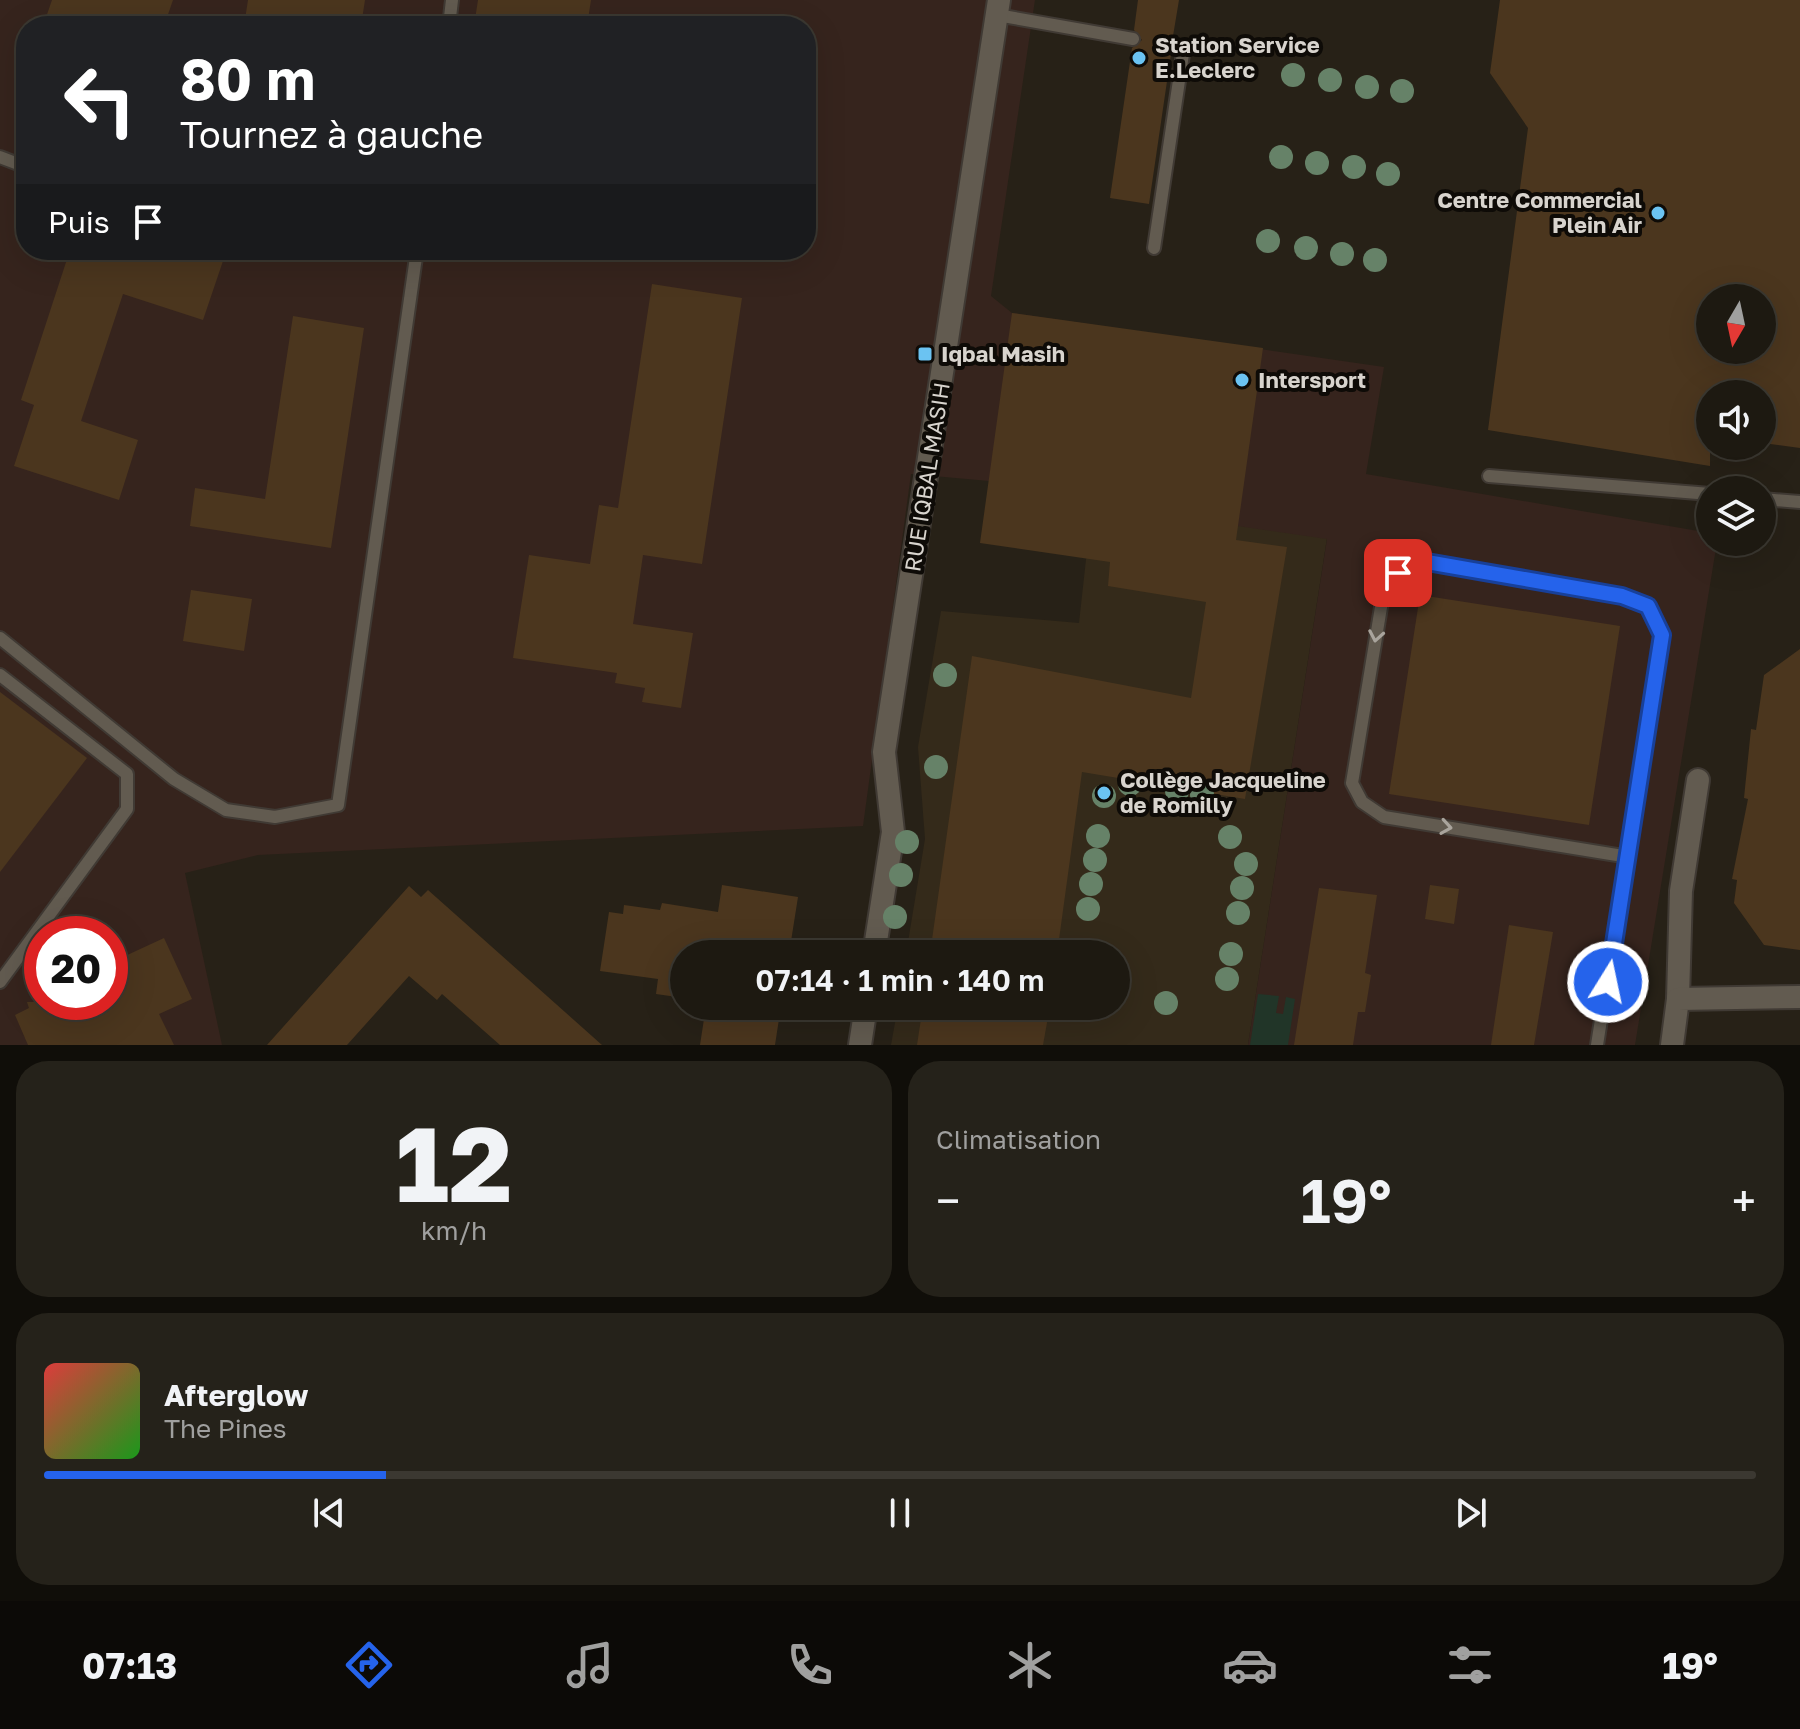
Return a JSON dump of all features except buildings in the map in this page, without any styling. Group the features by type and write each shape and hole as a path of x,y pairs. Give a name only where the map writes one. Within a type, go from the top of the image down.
{"street":[{"name":"RUE IQBAL MASIH","path":"876,940 893,832 884,752 998,8"},
{"path":"1672,1045 1678,999 1681,891 1698,780"},
{"path":"1678,999 1800,997"},
{"path":"860,1045 864,1020"}],"lane":[{"path":"998,8 1133,39"},
{"path":"1154,248 1184,47 1172,45"},
{"path":"0,638 174,779 226,810 275,817 338,805 416,260"},
{"path":"1489,476 1696,493"},
{"path":"1776,500 1800,502"},
{"path":"1597,1045 1629,857 1662,635 1648,606 1622,596 1427,562 1398,573 1383,595 1352,783 1362,802 1384,817 1629,857"},
{"path":"0,675 127,774 127,809 0,982"}],"shaded area":[{"path":"0,0 1035,0 991,296 1012,313 1384,367 1366,474 1696,531 1696,556 1715,556 1635,1045 1248,1045 1327,539 1092,505 989,481 911,474 863,826 258,855 185,873 222,1045 0,1045"},
{"name":"Collège Jacqueline de Romilly","path":"1092,505 1327,538 1248,1045 891,1045 895,1020 1130,1020 1130,940 908,940 925,839 918,747 941,611 1079,623"}],"green space":[{"path":"1258,994 1279,996 1276,1013 1283,1014 1286,997 1295,999 1288,1045 1250,1045"}],"place":[{"name":"Station Service E.Leclerc","path":"1139,58"},
{"name":"Centre Commercial Plein Air","path":"1658,213"},
{"name":"Iqbal Masih","path":"925,354"},
{"name":"Intersport","path":"1242,380"},
{"name":"Collège Jacqueline de Romilly","path":"1104,793"}],"route":[{"path":"1398,573 1427,562 1622,596 1648,606 1662,635 1608,982"}]}
